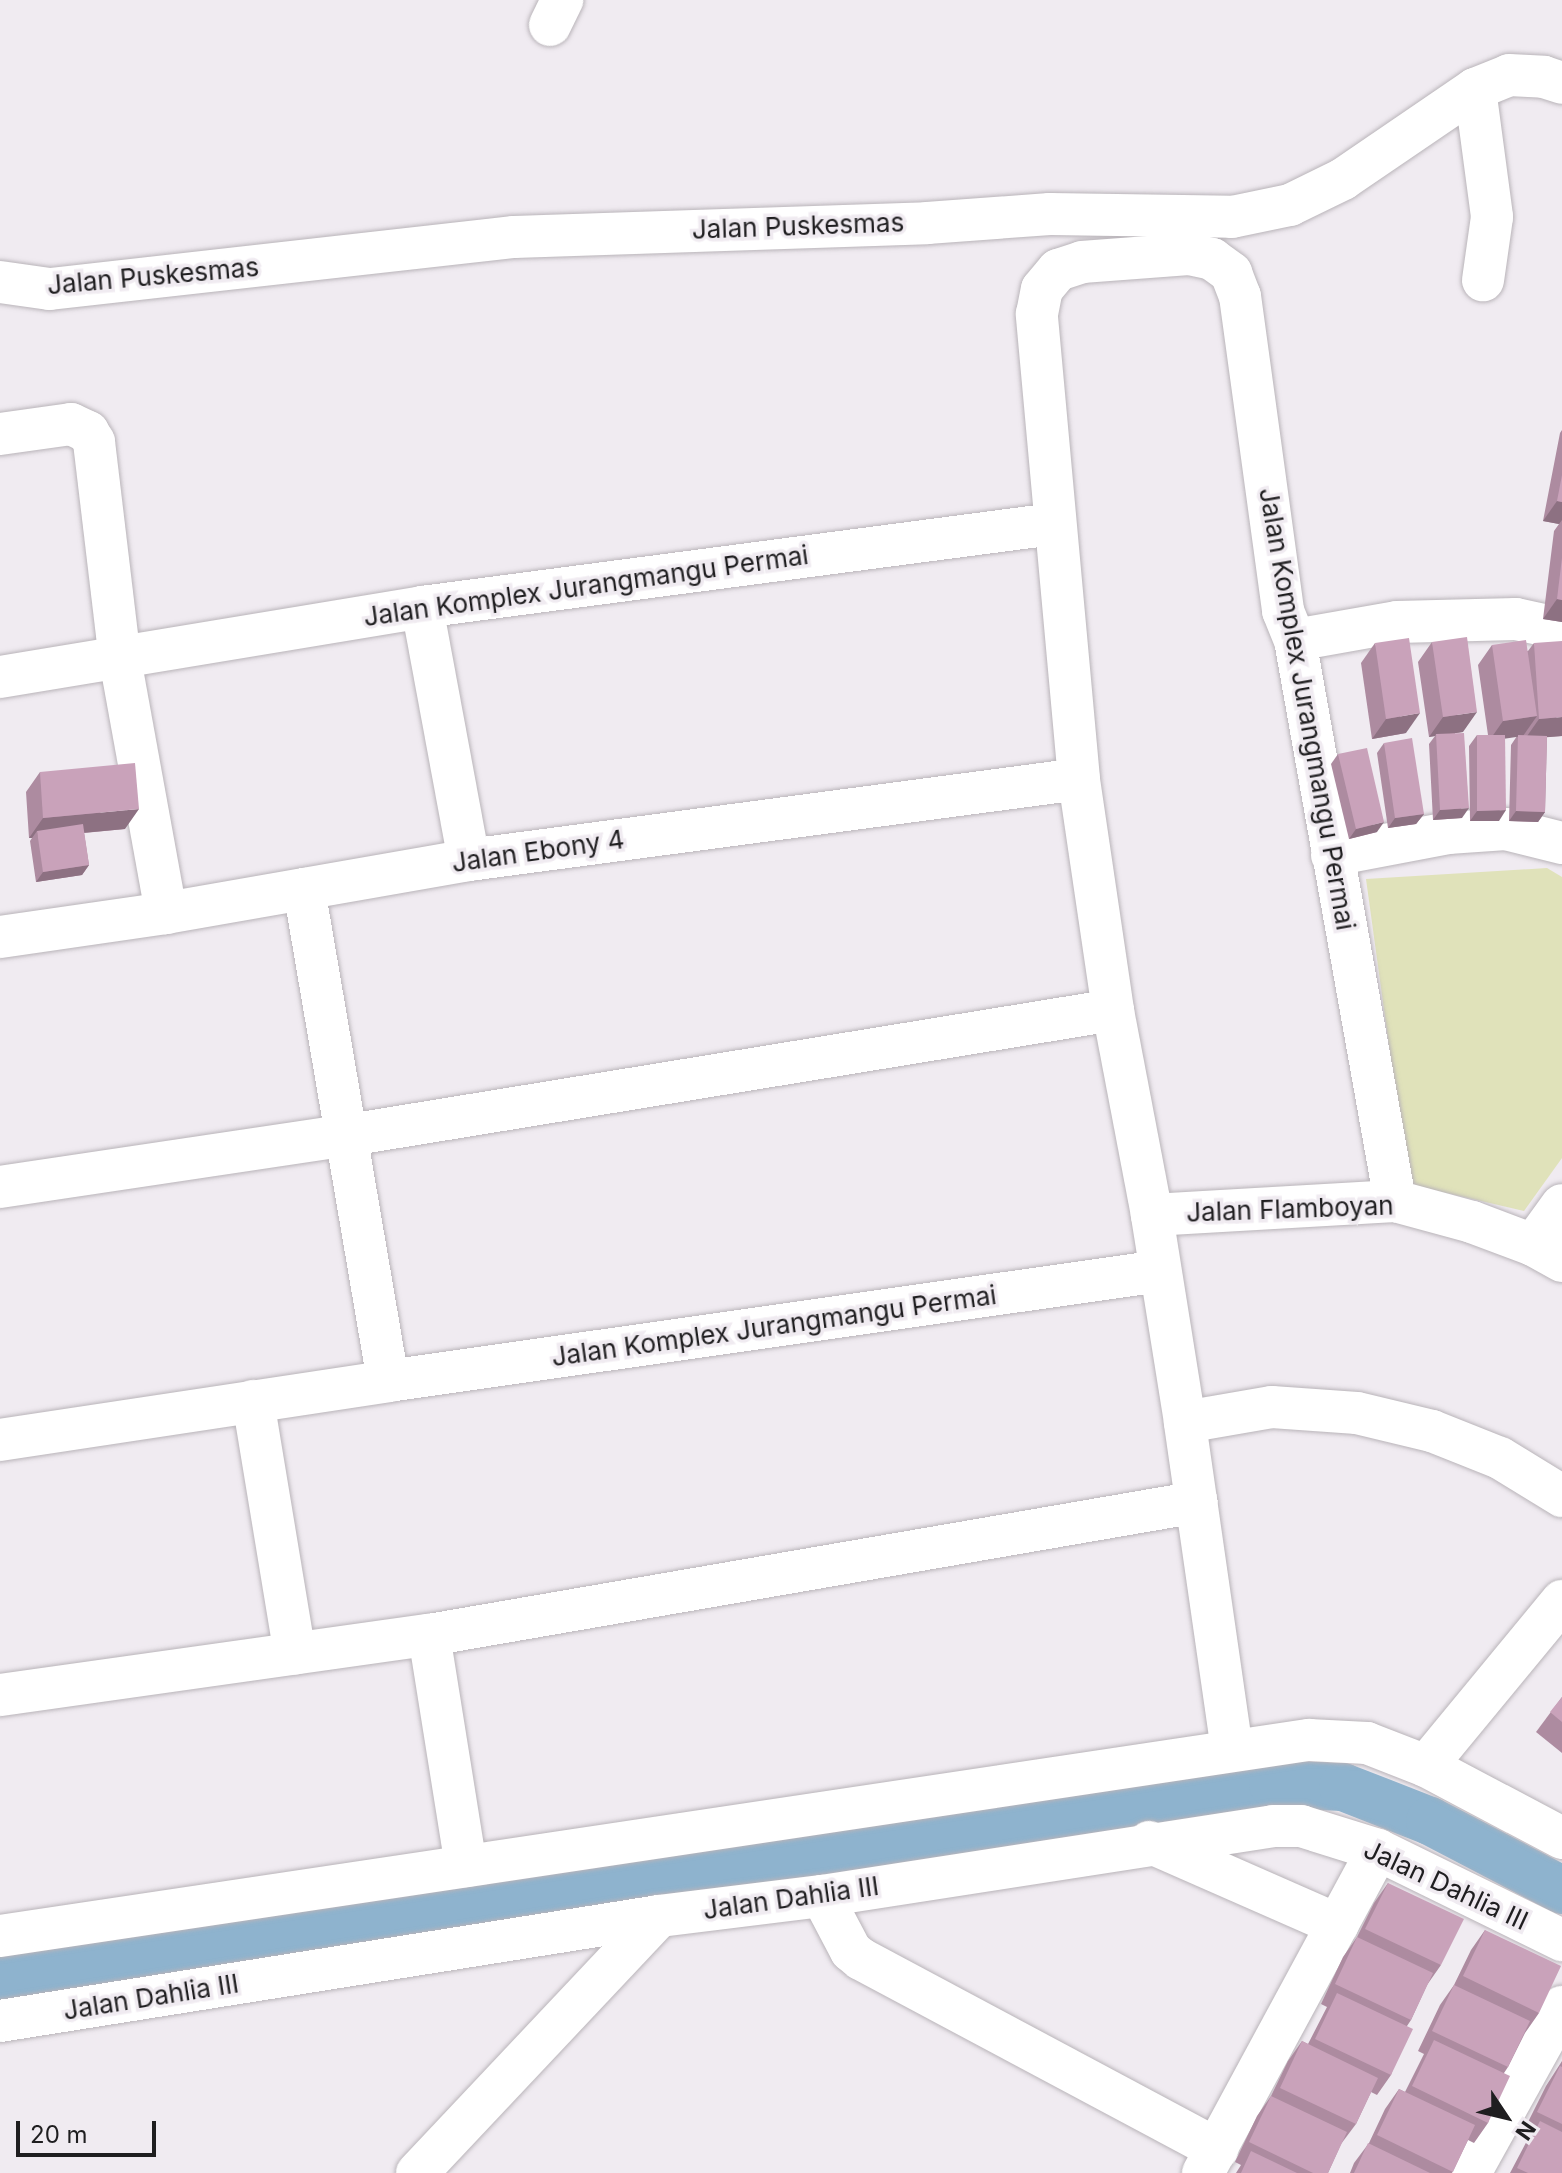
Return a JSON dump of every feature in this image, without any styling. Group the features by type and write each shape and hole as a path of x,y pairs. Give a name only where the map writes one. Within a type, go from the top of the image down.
{"street":[{"name":"Jalan Puskesmas","path":"0,282 50,289 514,237 927,223 1050,214 1232,217 1290,205 1343,179 1475,89 1509,75 1544,77 1562,83"},
{"path":"1475,89 1492,217 1483,280"},
{"name":"Jalan Komplex Jurangmangu Permai","path":"1232,1750 1185,1422 1152,1215 1113,1010 1079,779 1053,524 1037,314 1042,289 1058,270 1082,262 1189,254 1212,259 1231,273 1240,296 1283,611 1295,640 1395,1201"},
{"path":"0,434 71,424 88,432 94,442 120,659 166,913"},
{"name":"Jalan Komplex Jurangmangu Permai","path":"0,677 422,607 1053,524"},
{"path":"422,607 469,860"},
{"path":"1295,640 1397,622 1516,619 1562,629"},
{"name":"Jalan Ebony 4","path":"0,937 166,913 469,860 1079,779"},
{"path":"1332,855 1448,833 1506,829 1562,843"},
{"path":"304,889 349,1135 388,1381"},
{"path":"0,1187 349,1135 1113,1010"},
{"name":"Jalan Flamboyan","path":"1152,1215 1395,1201 1472,1222 1548,1253"},
{"path":"1548,1253 1562,1205"},
{"name":"Jalan Komplex Jurangmangu Permai","path":"0,1440 388,1381 1160,1271"},
{"path":"253,1401 295,1654"},
{"path":"1185,1422 1272,1407 1357,1413 1446,1436 1500,1458 1562,1496"},
{"path":"0,1695 429,1635 1197,1502"},
{"path":"1426,1766 1562,1601"},
{"path":"429,1635 466,1866"},
{"path":"0,1936 1309,1740 1352,1740 1426,1766 1562,1838"},
{"name":"Jalan Dahlia III","path":"0,2021 659,1916 822,1896 1240,1828 1301,1826 1378,1850 1562,1940"},
{"path":"1149,1842 1338,1925"},
{"path":"822,1896 851,1951 861,1959 1210,2161 1378,1850"},
{"path":"417,2173 659,1916"},
{"path":"1470,2173 1562,2007"}],"green space":[{"path":"1547,868 1562,877 1562,1158 1524,1211 1408,1184 1366,879"}],"building":[{"path":"1562,475 1562,502 1557,501"},
{"path":"1562,558 1562,600 1557,599"},
{"path":"1467,637 1477,712 1443,717 1432,642"},
{"path":"1409,638 1420,713 1386,719 1375,643"},
{"path":"1526,640 1537,716 1503,721 1492,645"},
{"path":"1562,641 1562,717 1539,719 1534,643"},
{"path":"1464,733 1469,808 1440,810 1436,734"},
{"path":"1477,735 1505,735 1506,810 1477,811"},
{"path":"1518,735 1547,736 1545,812 1516,811"},
{"path":"1412,738 1424,814 1395,818 1384,743"},
{"path":"1367,748 1384,822 1356,829 1338,754"},
{"path":"135,763 139,809 43,818 40,772"},
{"path":"83,824 89,865 43,872 37,831"},
{"path":"1562,1697 1562,1722 1550,1712"},
{"path":"1388,1883 1464,1919 1441,1965 1365,1929"},
{"path":"1485,1930 1561,1966 1539,2013 1463,1976"},
{"path":"1357,1937 1433,1973 1411,2020 1335,1984"},
{"path":"1454,1985 1530,2021 1508,2067 1432,2031"},
{"path":"1337,1993 1413,2029 1391,2075 1315,2039"},
{"path":"1434,2040 1510,2076 1488,2123 1412,2086"},
{"path":"1302,2041 1378,2078 1356,2124 1280,2088"},
{"path":"1562,2067 1562,2124 1537,2112"},
{"path":"1399,2089 1475,2125 1453,2172 1377,2135"},
{"path":"1271,2096 1347,2132 1328,2173 1313,2173 1249,2142"},
{"path":"1540,2121 1562,2132 1562,2173 1528,2173 1517,2168"},
{"path":"1368,2143 1430,2173 1354,2173"},
{"path":"1251,2151 1297,2173 1241,2173"}],"waterway":[{"path":"0,1981 1273,1784 1343,1787 1430,1821 1562,1890"}]}
